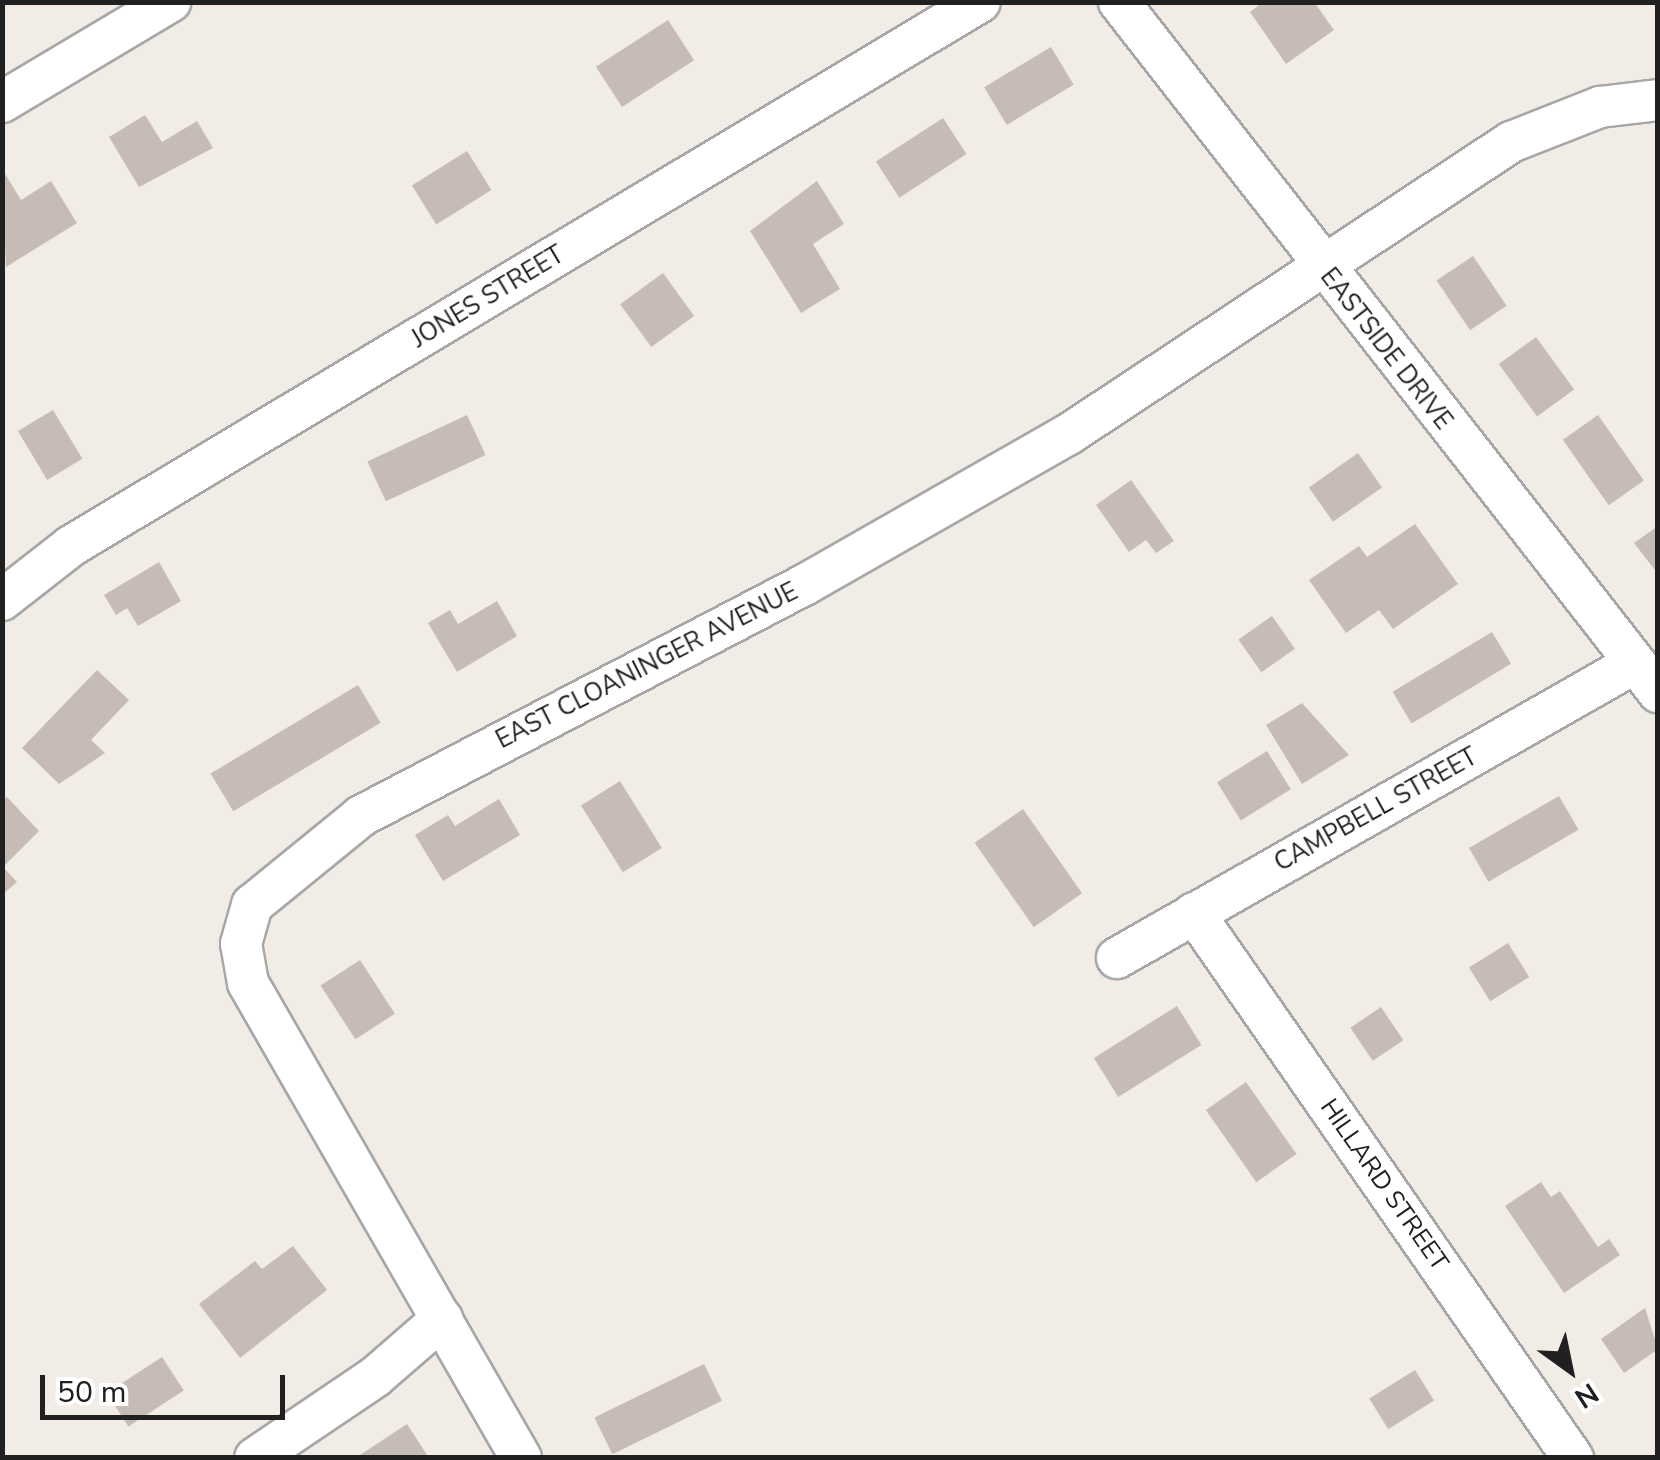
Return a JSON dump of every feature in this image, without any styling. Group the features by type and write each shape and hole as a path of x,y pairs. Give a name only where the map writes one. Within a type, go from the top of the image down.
{"street":[{"path":"2,102 170,2"},
{"name":"JONES STREET","path":"2,600 71,546 980,2"},
{"name":"EASTSIDE DRIVE","path":"1118,2 1646,678"},
{"name":"EAST CLOANINGER AVENUE","path":"521,1458 248,983 241,944 252,905 362,816 822,575 1069,434 1511,142 1600,107 1658,100"},
{"name":"CAMPBELL STREET","path":"1117,958 1194,912 1646,678"},
{"name":"HILLARD STREET","path":"1194,912 1573,1458"},
{"path":"254,1458 376,1376 442,1318"}],"building":[{"path":"1263,2 1314,2 1334,30 1286,64 1250,12"},
{"path":"668,20 694,60 622,107 596,67"},
{"path":"1051,47 1074,85 1007,125 984,87"},
{"path":"145,115 162,142 197,121 213,148 139,187 109,137"},
{"path":"943,118 966,154 899,198 876,162"},
{"path":"467,151 491,190 436,224 412,185"},
{"path":"2,169 21,200 51,181 77,223 6,267"},
{"path":"817,181 844,224 813,244 840,289 801,313 750,231"},
{"path":"1473,256 1507,306 1470,330 1437,281"},
{"path":"663,273 694,316 651,347 620,304"},
{"path":"1536,337 1574,390 1537,417 1499,364"},
{"path":"53,410 82,459 47,480 18,431"},
{"path":"467,415 486,455 386,501 367,461"},
{"path":"1598,415 1644,481 1609,505 1563,440"},
{"path":"1358,453 1382,487 1333,522 1309,487"},
{"path":"1131,480 1174,541 1156,553 1146,540 1129,552 1096,505"},
{"path":"1415,524 1458,584 1393,629 1379,610 1346,633 1309,580 1359,546 1367,557"},
{"path":"1658,526 1658,574 1634,543"},
{"path":"159,562 181,601 138,626 127,608 116,615 104,595"},
{"path":"497,601 517,636 457,672 428,623 450,610 458,624"},
{"path":"1272,616 1295,649 1261,672 1238,640"},
{"path":"1492,632 1511,664 1412,723 1393,692"},
{"path":"97,670 129,700 91,740 105,753 59,784 22,748"},
{"path":"358,685 381,723 233,811 211,774"},
{"path":"1302,703 1349,755 1302,784 1266,725"},
{"path":"1267,751 1291,789 1241,820 1217,782"},
{"path":"620,781 662,848 623,872 581,805"},
{"path":"1559,796 1578,830 1488,882 1469,848"},
{"path":"7,797 39,831 3,867 17,882 2,895 2,801"},
{"path":"499,799 520,835 443,881 415,835 448,815 455,826"},
{"path":"1023,809 1082,893 1034,927 975,843"},
{"path":"1508,943 1529,977 1490,1001 1469,967"},
{"path":"360,960 395,1014 355,1039 321,986"},
{"path":"1177,1006 1201,1045 1118,1097 1094,1058"},
{"path":"1381,1007 1403,1040 1373,1061 1350,1028"},
{"path":"1246,1082 1296,1154 1256,1182 1206,1110"},
{"path":"1541,1182 1551,1197 1560,1191 1598,1247 1609,1239 1620,1255 1564,1293 1505,1206"},
{"path":"293,1246 327,1290 240,1358 199,1304 255,1261 262,1269"},
{"path":"1645,1308 1658,1349 1624,1373 1601,1339"},
{"path":"162,1357 184,1391 128,1426 107,1393"},
{"path":"704,1364 722,1401 612,1454 594,1417"},
{"path":"1415,1370 1434,1401 1388,1429 1369,1399"},
{"path":"407,1424 429,1458 362,1458 360,1455"}]}
